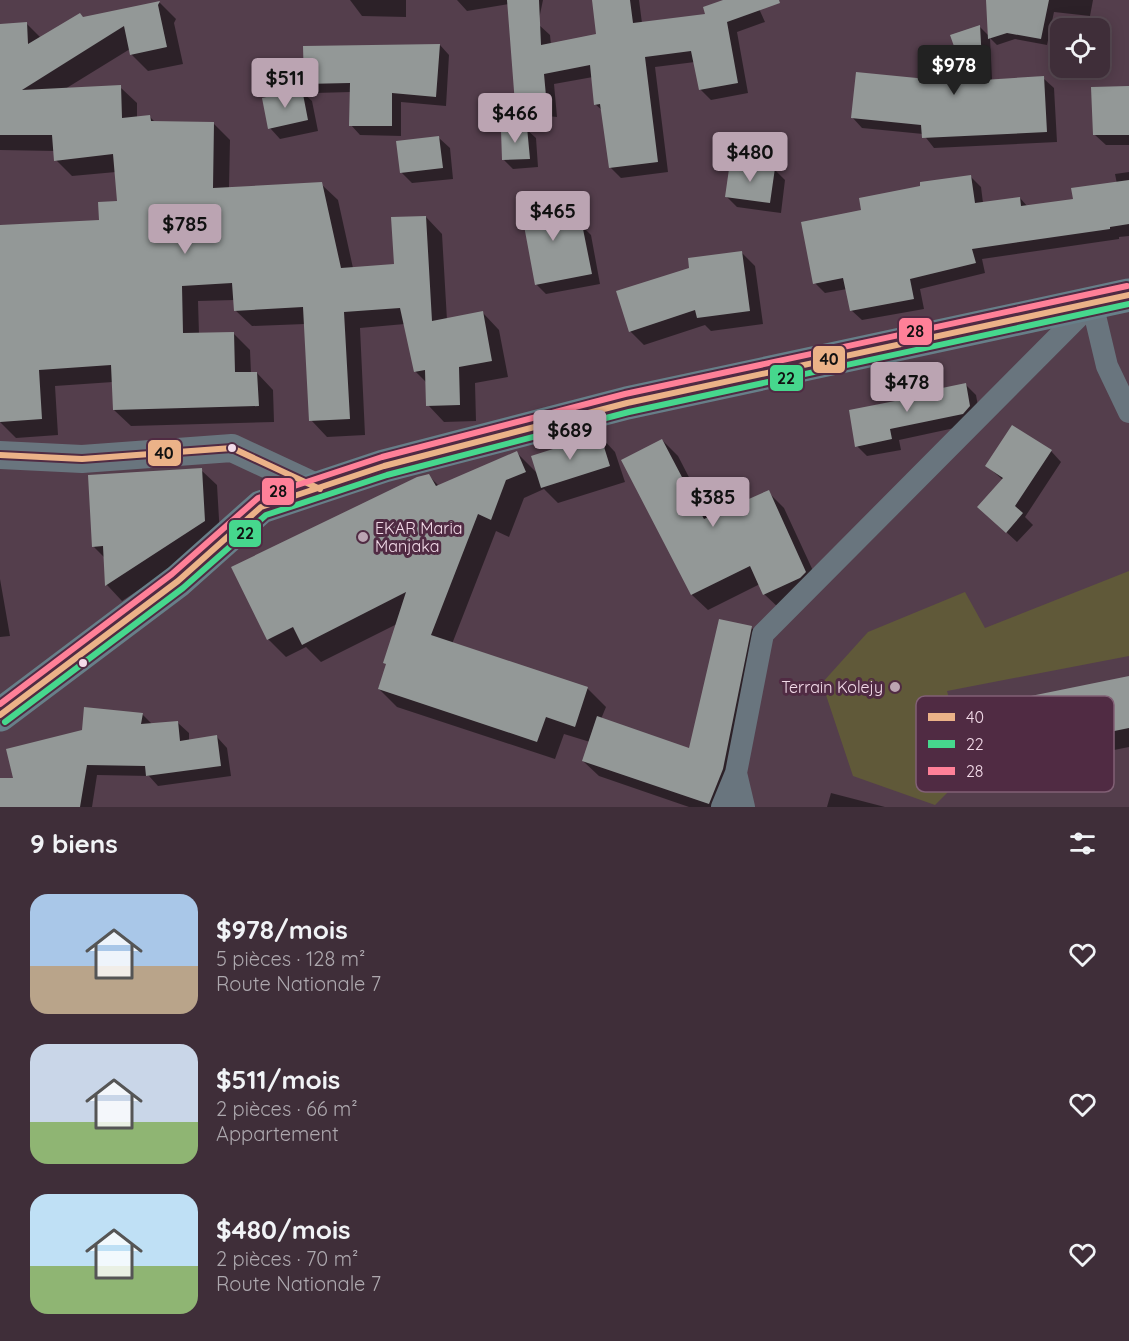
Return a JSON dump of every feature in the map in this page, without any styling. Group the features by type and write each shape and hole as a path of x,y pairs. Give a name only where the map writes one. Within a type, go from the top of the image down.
{"main road":[{"path":"0,715 178,581 261,507 384,466 627,403 1129,295"}],"street":[{"path":"1092,303 1107,366 1129,412"},
{"path":"722,807 736,773 763,634 1092,303"},
{"path":"0,455 82,459 232,448 320,489"},
{"path":"736,773 744,807"}],"shaded area":[{"name":"Terrain Kolejy","path":"1129,571 1129,656 947,691 948,696 916,696 916,792 948,792 935,805 853,776 822,683 868,632 965,592 985,628"}],"building":[{"path":"507,0 539,0 541,45 596,34 592,0 630,0 633,23 705,14 703,7 723,0 779,0 780,3 727,22 738,83 699,90 691,51 645,57 658,162 609,168 600,104 594,105 590,65 544,74 547,107 515,104"},
{"path":"986,0 1049,0 1041,39 1007,33 988,39"},
{"path":"160,1 158,5 167,47 130,55 124,26 22,90 121,85 122,118 150,115 151,121 214,122 213,188 322,182 341,268 394,264 391,217 426,216 432,321 483,311 492,361 459,367 460,405 426,406 425,370 414,372 400,308 344,312 350,419 309,421 303,307 234,311 232,283 182,286 183,333 234,332 235,372 257,372 259,406 113,410 111,365 39,370 42,419 0,422 0,225 99,220 98,202 117,201 113,154 54,161 52,135 0,135 0,24 27,22 28,44 80,13 83,17"},
{"path":"980,25 983,80 1044,76 1047,132 922,138 921,125 851,118 856,72 927,79 925,54 956,52 950,35"},
{"path":"440,44 436,97 392,93 392,126 349,126 350,83 304,84 303,46"},
{"path":"1129,86 1129,135 1093,135 1091,87"},
{"path":"302,89 308,120 268,129 262,98"},
{"path":"527,127 530,159 502,160 501,130"},
{"path":"439,136 443,168 400,173 396,141"},
{"path":"730,162 775,168 770,203 725,197"},
{"path":"971,175 975,203 1020,197 1021,206 1073,199 1071,188 1129,180 1129,224 1110,227 1110,229 972,249 976,263 910,279 914,299 850,311 843,278 813,284 801,222 861,210 859,198 920,186 920,182"},
{"path":"555,193 560,228 582,224 592,274 535,285 520,204 524,204 523,197"},
{"path":"742,251 750,311 697,318 695,310 629,332 616,291 689,268 688,258"},
{"path":"966,383 970,406 963,414 890,429 892,439 855,447 849,410"},
{"path":"1012,425 1052,450 1015,506 1023,513 1006,533 977,507 1003,478 985,466"},
{"path":"600,434 610,466 541,488 531,456"},
{"path":"662,439 704,519 769,490 806,572 800,578 763,595 750,566 691,595 621,460"},
{"path":"517,451 526,472 506,480 491,520 478,514 431,635 588,687 575,727 546,717 537,742 378,689 386,664 383,663 406,592 302,645 293,627 267,640 231,567 417,477 429,474 436,486"},
{"path":"202,468 205,521 105,586 103,546 92,547 88,475"},
{"path":"719,619 752,626 723,769 709,804 582,761 597,716 689,748"},
{"path":"1129,676 1129,728 1114,731 1114,696 1031,696"},
{"path":"84,707 143,713 141,724 178,721 180,741 217,735 221,766 146,776 145,766 87,765 80,807 0,807 0,778 13,778 6,749 82,730"}],"transit line":[{"name":"28","path":"0,704 172,574 258,498 382,457 625,394 1127,286"},
{"name":"40","path":"0,715 178,581 261,507 384,466 627,403 1129,295"},
{"name":"22","path":"5,722 183,588 266,515 387,475 629,412 1129,304"},
{"name":"40","path":"0,455 82,459 232,448 320,489"}],"place":[{"name":"EKAR Maria Manjaka","path":"363,537"},
{"name":"Terrain Kolejy","path":"895,687"}]}
